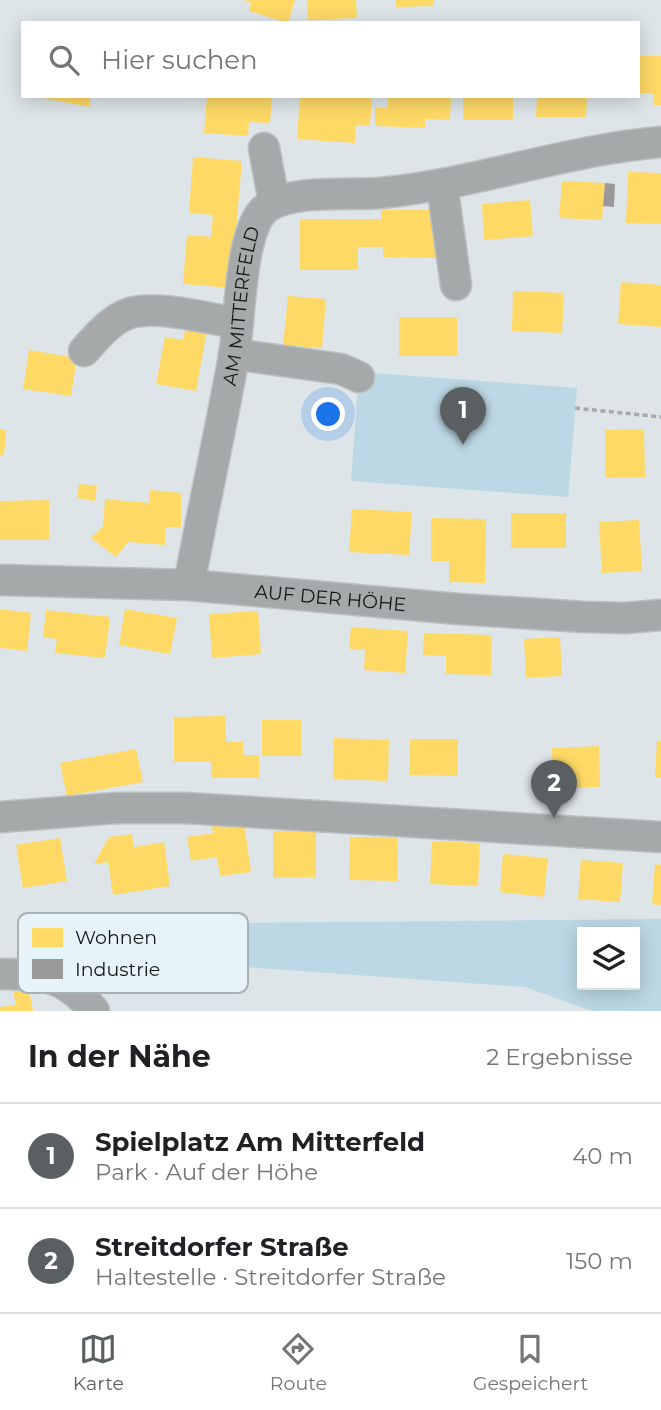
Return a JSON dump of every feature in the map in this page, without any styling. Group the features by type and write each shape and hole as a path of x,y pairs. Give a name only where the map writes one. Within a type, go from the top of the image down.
{"street":[{"name":"AM MITTERFELD","path":"189,585 234,354 244,272 253,230 257,219 274,202 291,198 379,193 442,184 661,142"},
{"path":"264,148 274,202"},
{"path":"442,184 456,285"},
{"path":"84,351 107,327 129,314 167,312 238,323"},
{"path":"234,354 341,369 359,377"},
{"name":"AUF DER HÖHE","path":"0,580 189,585 496,612 599,618 661,615"},
{"path":"0,817 116,808 185,808 661,837"},
{"path":"0,974 18,974"},
{"path":"75,993 94,1011"}],"path":[{"path":"575,408 661,417"}],"shaded area":[{"path":"359,372 577,388 568,497 351,481"},
{"path":"661,919 661,1011 592,1011 525,987 248,967 248,923"}],"building: Wohnen":[{"path":"244,0 295,0 289,21 249,11 251,3"},
{"path":"307,0 356,0 357,18 308,20"},
{"path":"396,0 434,0 434,6 396,7"},
{"path":"640,56 661,56 661,105 653,105 653,93 640,93"},
{"path":"42,98 91,98 89,107"},
{"path":"207,98 272,98 270,123 249,122 248,136 204,133"},
{"path":"300,98 372,98 370,126 356,125 355,143 297,139"},
{"path":"388,98 451,98 450,120 425,119 425,128 375,126 375,108 387,108"},
{"path":"463,98 513,98 513,120 463,120"},
{"path":"537,98 587,98 586,117 536,117"},
{"path":"193,157 242,161 231,288 183,284 187,235 211,237 213,215 189,213"},
{"path":"628,172 661,173 661,224 626,223"},
{"path":"562,181 605,183 602,220 559,218"},
{"path":"530,200 533,236 484,240 482,204"},
{"path":"381,210 438,210 438,258 383,257 383,247 358,247 358,270 300,270 300,219 381,219"},
{"path":"621,282 661,285 661,327 618,324"},
{"path":"513,291 564,293 562,333 512,331"},
{"path":"288,296 326,299 322,348 283,345"},
{"path":"399,317 457,317 457,356 399,356"},
{"path":"186,326 207,330 196,391 156,384 165,337 183,340"},
{"path":"29,350 77,358 71,396 23,389"},
{"path":"644,429 645,477 605,478 605,430"},
{"path":"0,430 6,430 4,455 0,455"},
{"path":"79,484 97,486 95,501 77,498"},
{"path":"150,490 181,493 181,527 165,527 165,545 128,542 116,557 91,538 103,526 105,499 149,503"},
{"path":"49,500 49,540 0,540 0,501"},
{"path":"352,509 412,512 409,555 349,552"},
{"path":"511,513 566,513 566,548 511,548"},
{"path":"431,518 486,519 485,583 449,582 449,561 431,561"},
{"path":"639,520 642,571 602,573 599,522"},
{"path":"0,609 31,613 27,651 0,648"},
{"path":"125,609 177,618 170,654 119,645"},
{"path":"46,610 110,617 105,658 55,653 57,639 43,637"},
{"path":"258,611 261,654 212,658 209,614"},
{"path":"351,627 408,631 405,673 364,670 365,650 349,649"},
{"path":"424,633 492,635 491,675 446,674 446,656 423,655"},
{"path":"560,637 562,676 526,678 524,639"},
{"path":"225,716 226,742 243,742 243,755 259,755 259,778 211,778 211,762 174,762 174,717"},
{"path":"262,720 301,720 301,756 262,756"},
{"path":"334,738 389,740 388,781 333,779"},
{"path":"410,739 458,739 458,776 410,775"},
{"path":"657,740 661,741 661,778 655,778"},
{"path":"599,746 600,787 553,788 552,748"},
{"path":"136,749 143,782 67,796 60,763"},
{"path":"244,822 251,872 220,876 217,857 191,861 187,837 213,833 212,826"},
{"path":"316,830 316,877 273,878 273,831"},
{"path":"132,834 134,847 164,842 170,886 113,895 108,862 94,864 109,837"},
{"path":"350,837 398,837 397,881 349,880"},
{"path":"60,838 67,881 23,888 16,845"},
{"path":"432,841 480,843 478,886 430,884"},
{"path":"503,854 548,858 544,897 500,892"},
{"path":"581,860 623,863 620,902 578,899"},
{"path":"655,864 661,865 661,905 652,904"},
{"path":"18,984 18,993 30,993 33,1011 0,1011 0,1007 16,1005 12,985"}],"building: Industrie":[{"path":"605,183 615,184 614,207 603,206"}],"place":[{"name":"Spielplatz Am Mitterfeld","path":"463,445"},
{"name":"Streitdorfer Straße","path":"554,818"}]}
